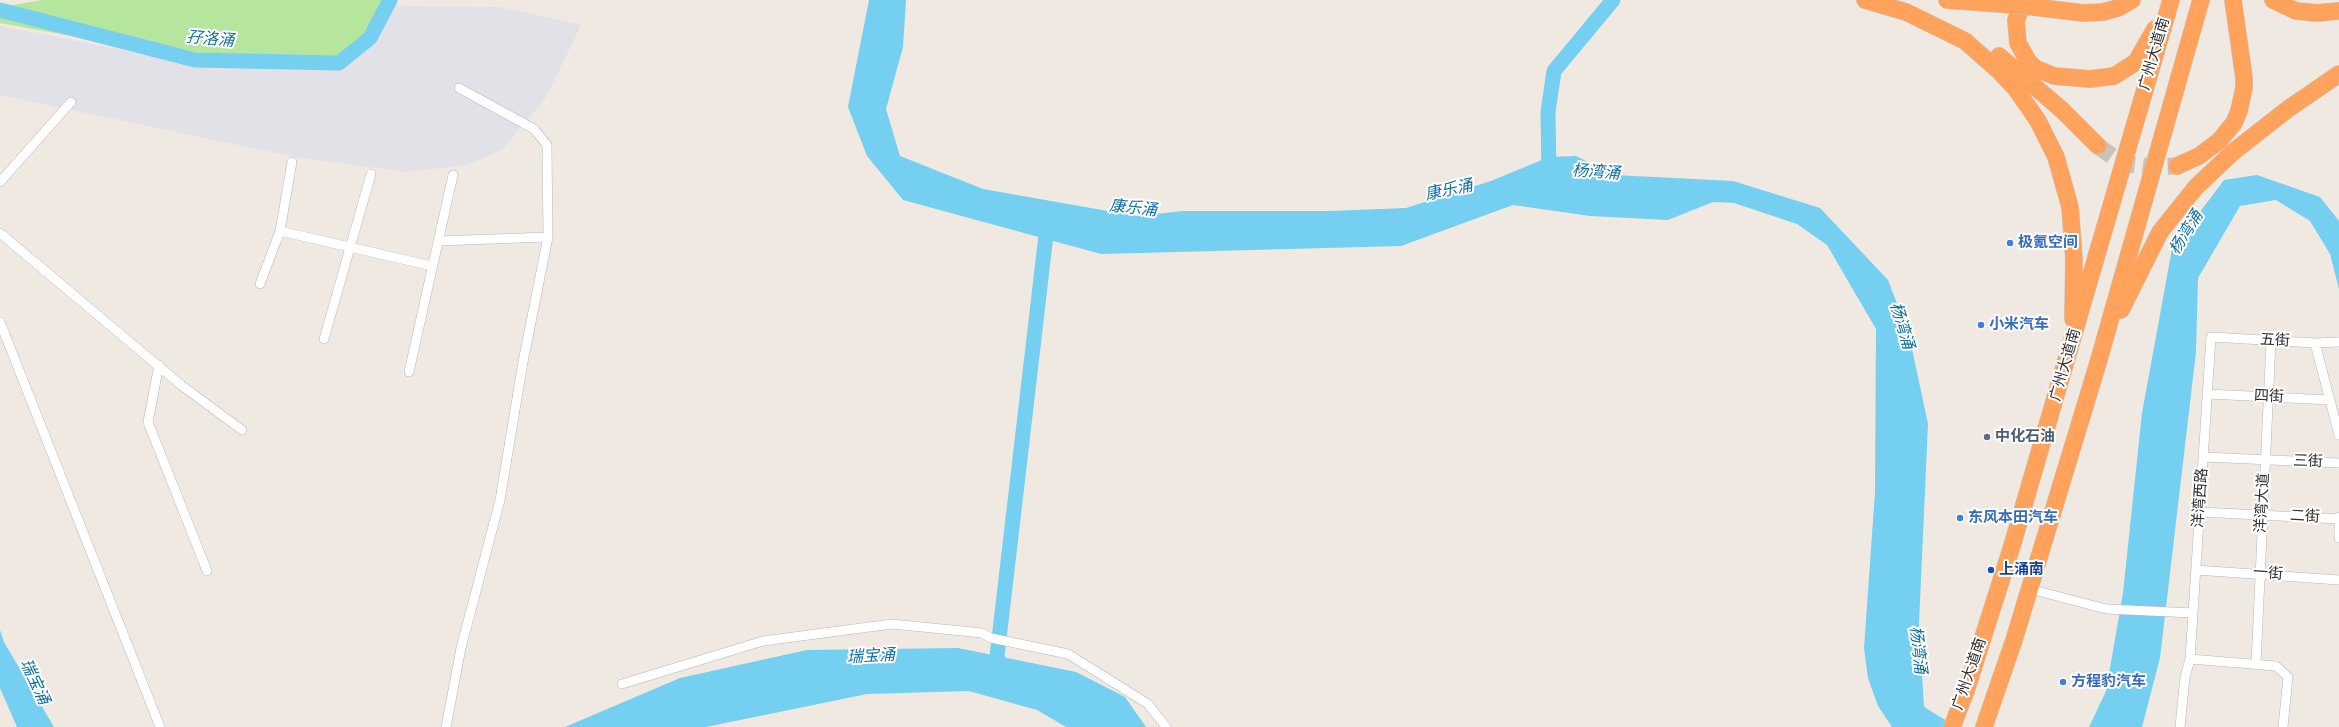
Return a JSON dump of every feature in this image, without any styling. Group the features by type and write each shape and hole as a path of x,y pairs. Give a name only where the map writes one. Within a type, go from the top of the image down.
{"highway":[{"path":"1864,0 1906,12 1964,41 1999,71 2016,89 2038,121 2056,157 2070,207 2074,259 2073,343"},
{"path":"1888,0 1908,4 1940,16 1971,33 2062,110 2098,146"},
{"path":"1947,0 2024,4 2083,13 2103,12 2118,8 2132,0"},
{"path":"2024,4 2016,20 2015,31 2018,43 2028,61 2035,68 2054,76 2090,79 2114,76 2136,62 2171,0"},
{"name":"广州大道南","path":"1952,727 1966,691 2012,546 2073,343 2171,0"},
{"name":"广州大道南","path":"1984,727 1994,702 2030,589 2101,350 2201,0"},
{"path":"2177,166 2199,156 2219,141 2234,123 2239,111 2244,88 2244,78 2233,0"},
{"path":"2273,0 2296,11 2317,13 2339,11"},
{"path":"2101,350 2149,252 2176,209 2196,187 2233,152 2288,109 2339,74"}],"street":[{"path":"446,727 461,648 500,500 523,362 548,237 547,145 534,129 459,88"},
{"path":"0,182 71,102"},
{"path":"260,284 280,231 292,162"},
{"path":"324,339 371,174"},
{"path":"409,372 453,175"},
{"path":"280,231 432,266"},
{"path":"0,233 159,365 242,430"},
{"path":"438,241 548,237"},
{"path":"0,322 160,727"},
{"name":"五街","path":"2211,337 2315,343 2339,342"},
{"name":"洋湾西路","path":"2180,727 2185,677 2190,659 2211,337"},
{"name":"洋湾大道","path":"2256,664 2270,397 2271,341"},
{"path":"2315,343 2339,434"},
{"path":"159,365 148,422 207,571"},
{"name":"四街","path":"2208,394 2330,400"},
{"name":"三街","path":"2204,457 2339,463"},
{"name":"二街","path":"2200,512 2339,518"},
{"path":"2339,518 2339,538"},
{"name":"一街","path":"2196,570 2339,580"},
{"path":"2030,589 2106,609 2193,613"},
{"path":"622,684 762,641 892,624 982,633 991,638 1068,654 1148,704 1166,727"},
{"path":"2190,659 2276,666 2288,677 2283,727"}],"shaded area":[{"path":"392,6 501,7 581,25 547,96 502,150 467,165 406,172 295,157 0,95 0,26 195,64 268,69 327,70 369,45"}],"green space":[{"path":"43,0 382,0 365,36 335,58 199,55 99,41 0,23 0,7"}],"water":[{"name":"杨湾涌","path":"869,0 906,0 903,47 886,109 900,156 983,189 1136,216 1183,211 1331,211 1406,208 1491,181 1549,157 1576,156 1614,175 1733,181 1820,208 1888,280 1909,335 1928,424 1919,623 1924,707 1957,727 1892,727 1878,706 1868,678 1864,648 1875,492 1876,329 1827,245 1797,224 1734,203 1713,202 1668,220 1590,216 1513,205 1401,246 1101,254 903,200 867,156 848,107"},
{"name":"杨湾涌","path":"2257,175 2320,197 2339,221 2339,289 2330,254 2310,221 2276,200 2240,206 2198,278 2196,352 2160,658 2142,727 2089,727 2106,691 2123,593 2142,413 2172,249 2224,180"},
{"path":"0,630 4,642 54,727 17,727 0,688"},
{"name":"瑞宝涌","path":"958,648 1076,672 1125,697 1146,727 1066,727 1037,710 969,691 867,694 706,727 565,727 680,678 807,650"}],"waterway":[{"name":"孖洛涌","path":"0,10 195,60 339,63 370,38 390,0"},
{"path":"1549,176 1548,112 1554,71 1613,0"},
{"path":"1003,676 997,656 1048,218"}],"tunnel":[{"path":"2098,146 2116,159 2129,164 2150,167 2177,166"}],"place":[{"name":"极氪空间","path":"2010,243"},
{"name":"小米汽车","path":"1981,325"},
{"name":"中化石油","path":"1987,437"},
{"name":"东风本田汽车","path":"1960,518"},
{"name":"上涌南","path":"1991,570"},
{"name":"方程豹汽车","path":"2063,682"}],"water label":[{"name":"康乐涌","path":"1449,191"},
{"name":"康乐涌","path":"1133,209"}]}
